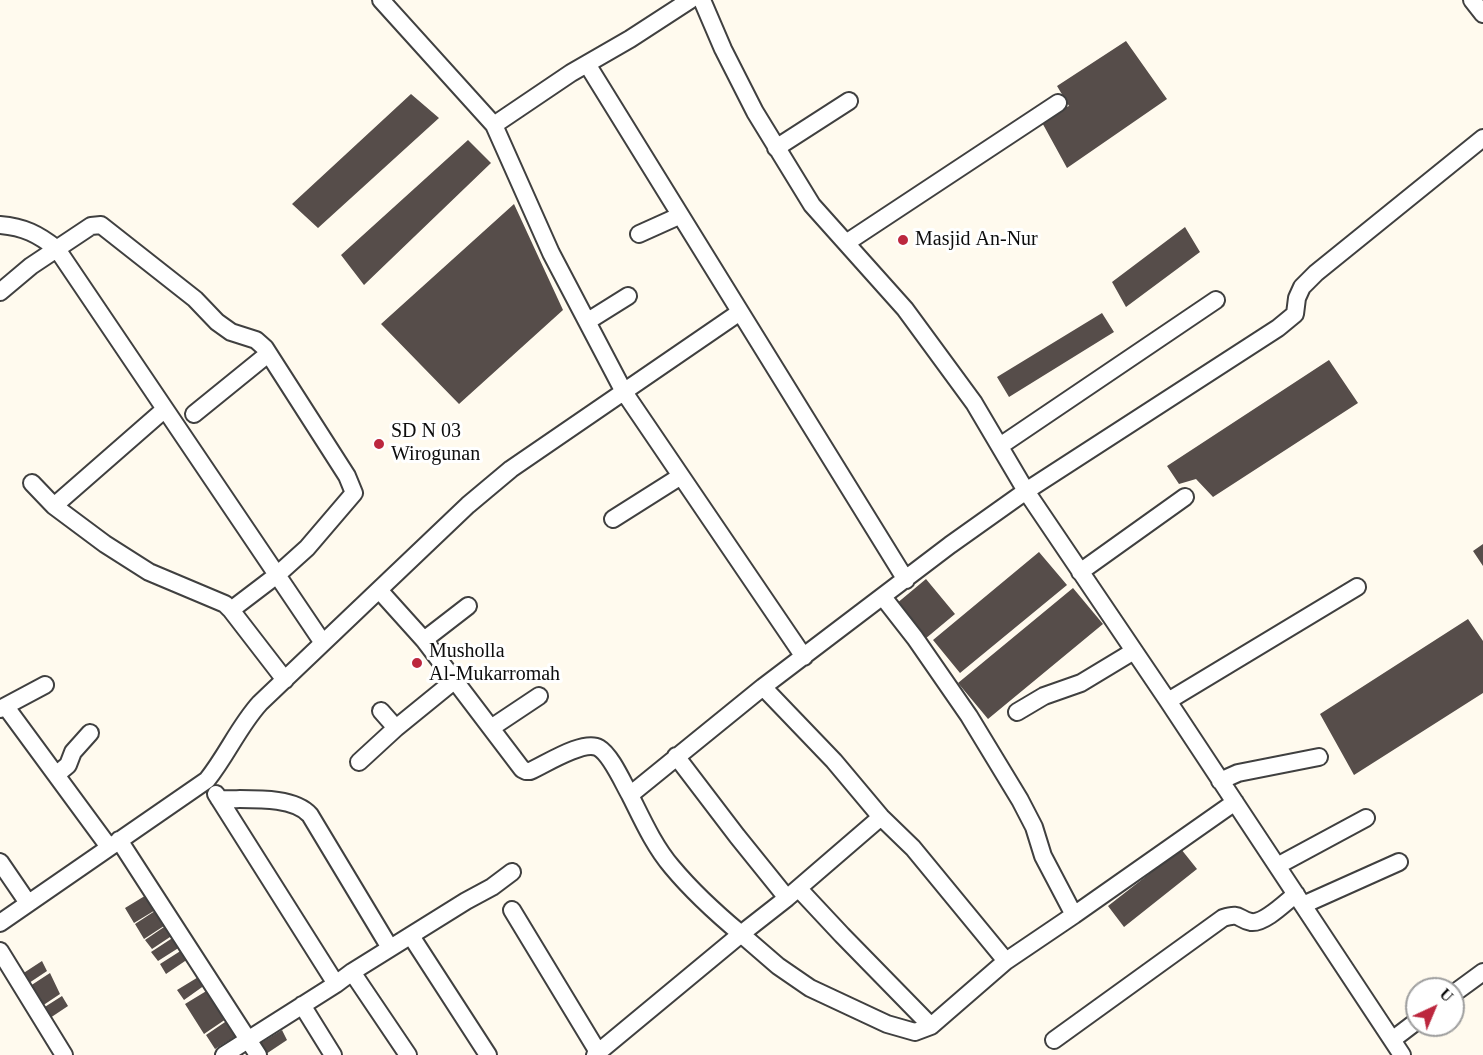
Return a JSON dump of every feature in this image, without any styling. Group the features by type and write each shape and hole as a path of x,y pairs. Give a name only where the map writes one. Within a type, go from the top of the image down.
{"street":[{"path":"381,0 494,126 552,253 624,392 762,591 804,657"},
{"path":"494,126 587,64 690,0"},
{"path":"702,0 723,49 755,112 812,205 905,309 974,403 1026,491 1402,1055"},
{"path":"1472,0 1483,14"},
{"path":"587,64 906,580"},
{"path":"777,148 849,101"},
{"path":"846,243 1058,104"},
{"path":"630,795 763,687 950,545 1026,491 1278,328 1294,314 1302,287 1316,273 1483,138"},
{"path":"639,234 679,216"},
{"path":"0,225 14,226 38,234 57,249 323,643"},
{"path":"0,292 31,266 92,226 101,225 195,299 217,322 231,332 256,340 268,354 347,476 354,493 307,548 277,575 231,610"},
{"path":"588,321 628,296"},
{"path":"1000,446 1215,300"},
{"path":"0,923 207,780 229,749 248,716 468,505 511,469 740,312"},
{"path":"194,414 268,354"},
{"path":"54,506 165,409"},
{"path":"613,519 681,476"},
{"path":"32,483 54,506 105,544 149,572 212,598 231,610 285,680"},
{"path":"1080,572 1185,497"},
{"path":"1168,701 1357,587"},
{"path":"379,590 424,640 516,762 526,771 579,748 590,745 600,749 610,759 670,866 710,907 732,942 778,966 810,988 852,1009 915,1032 931,1026 1006,961 1235,802"},
{"path":"884,597 969,716 1020,800 1034,828 1043,856 1074,915"},
{"path":"424,640 468,606"},
{"path":"1017,712 1044,696 1081,683 1134,651"},
{"path":"359,762 396,728 455,680"},
{"path":"45,685 3,708 114,843 258,1055"},
{"path":"763,687 834,761 881,817 913,848 1006,961"},
{"path":"492,728 539,696"},
{"path":"381,711 396,728"},
{"path":"56,775 68,765 74,752 90,732"},
{"path":"676,756 737,836 931,1026"},
{"path":"1220,780 1238,773 1319,757"},
{"path":"207,780 336,984"},
{"path":"219,799 288,802 303,806 390,948"},
{"path":"512,910 596,1053 793,893 881,817"},
{"path":"1277,866 1366,818"},
{"path":"0,862 28,903"},
{"path":"1054,1040 1223,918 1232,915 1240,916 1251,922 1261,921 1299,899 1399,862"},
{"path":"224,1055 390,948 492,887 512,872"},
{"path":"411,936 488,1055"},
{"path":"0,951 64,1055"},
{"path":"352,972 408,1055"},
{"path":"1465,985 1483,972"},
{"path":"302,1005 333,1055"},
{"path":"1392,1040 1405,1030"}],"building":[{"path":"1126,41 1167,99 1067,168 1039,117 1069,106 1057,86"},
{"path":"411,94 439,118 318,228 292,204"},
{"path":"468,140 491,163 364,285 341,255"},
{"path":"514,204 563,310 459,404 381,324"},
{"path":"1185,227 1200,252 1126,307 1112,282"},
{"path":"1102,313 1114,332 1009,397 997,377"},
{"path":"1329,360 1358,403 1213,497 1196,479 1179,484 1167,466"},
{"path":"1483,544 1483,566 1473,551"},
{"path":"1039,552 1067,585 960,673 933,640"},
{"path":"926,579 955,614 925,639 896,604"},
{"path":"1073,588 1103,624 988,719 958,683"},
{"path":"1468,619 1483,641 1483,693 1354,775 1320,714"},
{"path":"1181,849 1197,869 1124,927 1108,906"},
{"path":"148,894 157,909 134,923 125,908"},
{"path":"158,909 167,924 144,939 135,924"},
{"path":"167,925 173,935 152,949 145,940"},
{"path":"174,937 180,947 158,961 151,952"},
{"path":"182,950 188,959 166,974 160,964"},
{"path":"42,961 47,971 26,985 19,976"},
{"path":"50,973 60,994 39,1008 27,988"},
{"path":"200,976 205,985 184,1000 177,990"},
{"path":"208,990 226,1019 204,1034 185,1004"},
{"path":"62,996 68,1006 47,1020 40,1010"},
{"path":"228,1020 238,1035 215,1049 206,1035"},
{"path":"282,1030 287,1040 266,1054 259,1044"}],"place":[{"name":"Masjid An-Nur","path":"903,240"},
{"name":"SD N 03 Wirogunan","path":"379,444"},
{"name":"Musholla Al-Mukarromah","path":"417,663"}]}
